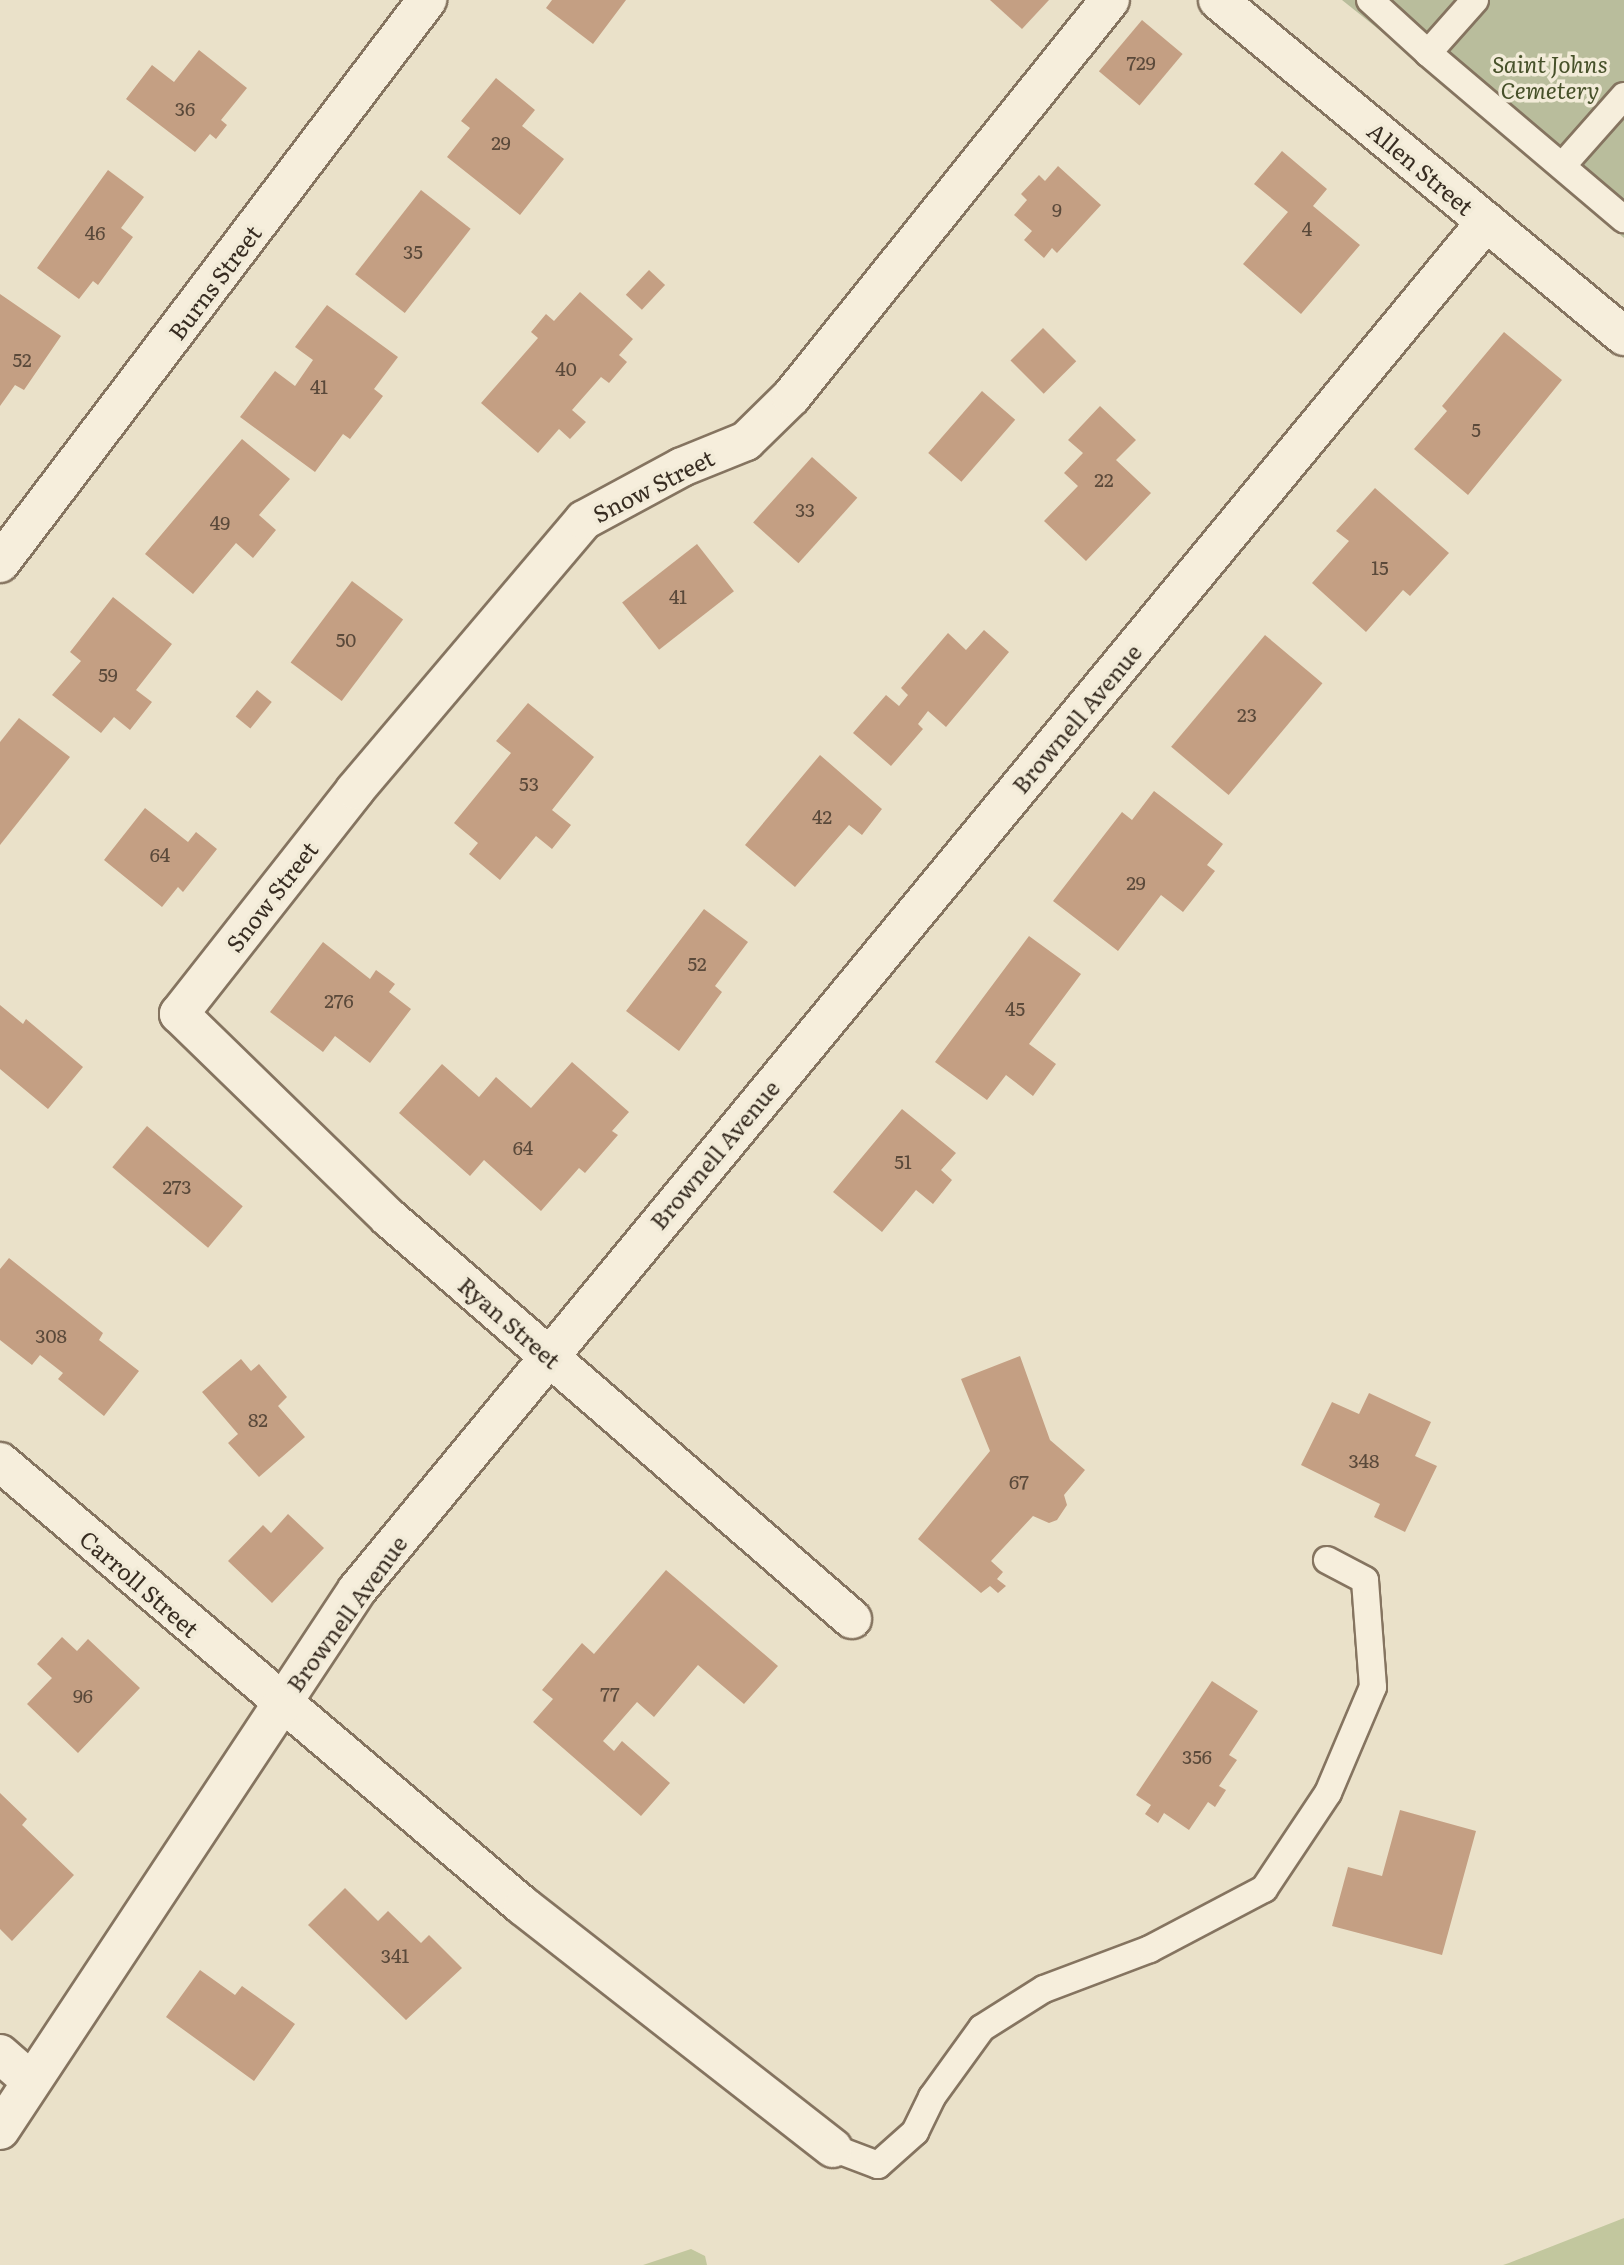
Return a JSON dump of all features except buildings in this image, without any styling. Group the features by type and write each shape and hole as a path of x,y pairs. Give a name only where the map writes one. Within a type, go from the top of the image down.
{"street":[{"name":"Burns Street","path":"0,564 427,0"},
{"name":"Snow Street","path":"178,1014 355,790 584,520 682,467 746,441 791,397 1110,0"},
{"name":"Allen Street","path":"1218,0 1624,336"},
{"name":"Brownell Avenue","path":"0,2130 357,1590 1486,222"},
{"name":"Ryan Street","path":"178,1014 361,1192 852,1619"},
{"name":"Carroll Street","path":"0,1462 281,1704 523,1906 833,2148"},
{"path":"0,2054 31,2081"}],"lane":[{"path":"1370,0 1428,53 1624,219"},
{"path":"1428,53 1475,0"},
{"path":"1563,165 1624,96"},
{"path":"833,2148 878,2165 915,2133 932,2097 982,2028 1045,1989 1150,1949 1264,1889 1328,1793 1373,1687 1365,1580 1327,1560"}],"green space":[{"name":"Saint Johns Cemetery","path":"1342,0 1624,0 1624,238 1382,32"},
{"path":"1624,2218 1624,2265 1503,2265 1509,2263"},
{"path":"691,2249 705,2256 707,2265 643,2265"}]}
